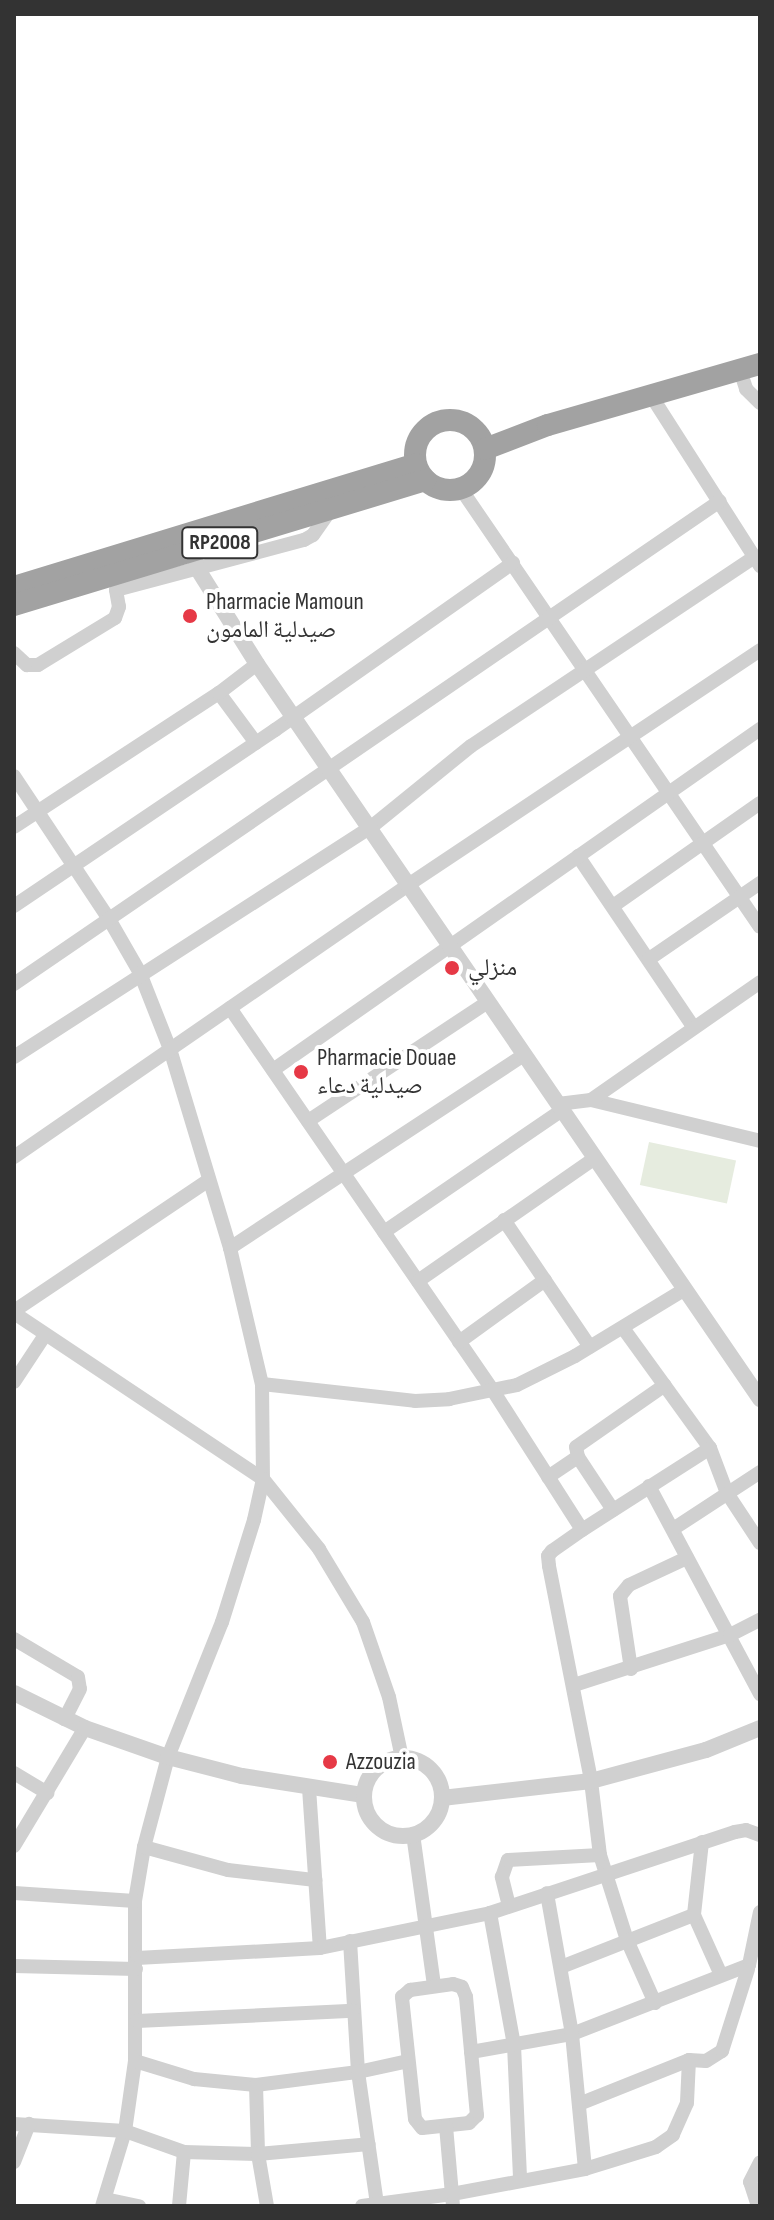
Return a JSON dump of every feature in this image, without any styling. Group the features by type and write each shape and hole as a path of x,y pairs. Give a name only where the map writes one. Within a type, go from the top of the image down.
{"highway":[{"path":"482,441 652,397 750,367"},
{"path":"461,421 482,441 482,471 461,489 442,489 420,472 416,445 433,423 461,421"},
{"name":"RP2008","path":"14,605 195,560 420,472"},
{"name":"RP2008","path":"14,587 420,472"}],"street":[{"path":"750,367 746,389 760,403"},
{"path":"14,1057 140,973 370,828 471,746 757,562 652,397"},
{"path":"461,489 760,927"},
{"path":"14,984 720,501"},
{"path":"14,653 27,665 38,665 115,618 119,607 116,590 195,560 257,664 760,1399"},
{"path":"14,906 256,743 513,563"},
{"path":"14,1157 408,885 760,650"},
{"path":"14,827 219,693 257,664"},
{"path":"219,693 256,743"},
{"path":"273,1070 760,729"},
{"path":"14,776 109,919 140,973 170,1049 230,1248 262,1384 263,1479 242,1567 168,1757 144,1847 135,1901 135,2061 125,2131 104,2202 139,2206"},
{"path":"613,906 760,803"},
{"path":"578,856 694,1028"},
{"path":"649,959 760,883"},
{"path":"384,1232 560,1107 591,1100 760,982"},
{"path":"308,1121 488,1002"},
{"path":"230,1008 492,1389 582,1530"},
{"path":"230,1248 524,1055"},
{"path":"591,1100 753,1139 760,1128"},
{"path":"418,1281 595,1158"},
{"path":"209,1180 14,1312 263,1479 319,1549 363,1622 389,1697 402,1758"},
{"path":"504,1220 590,1347"},
{"path":"459,1342 545,1280"},
{"path":"262,1384 415,1401 449,1399 517,1385 590,1347 685,1289"},
{"path":"623,1328 710,1448 727,1493 760,1543"},
{"path":"14,1382 45,1335"},
{"path":"613,1510 575,1450 578,1444 665,1385"},
{"path":"655,2003 627,1940 600,1855 591,1781 548,1556 582,1530 710,1448"},
{"path":"548,1477 578,1457"},
{"path":"673,1529 760,1472"},
{"path":"649,1486 760,1694"},
{"path":"631,1669 620,1596 629,1585 687,1558"},
{"path":"574,1685 730,1635 760,1620"},
{"path":"14,1639 78,1677 80,1689 65,1719"},
{"path":"14,1693 85,1728 168,1757 309,1788 364,1795"},
{"path":"14,1846 85,1728"},
{"path":"442,1798 591,1781 706,1750 760,1728"},
{"path":"402,1758 426,1765 435,1774 442,1798 433,1821 413,1834 389,1833 378,1827 370,1818 364,1795 366,1784 380,1765 402,1758"},
{"path":"14,1773 47,1793"},
{"path":"309,1788 320,1948"},
{"path":"14,1966 137,1964 320,1948 490,1913 702,1842 746,1830 760,1835"},
{"path":"413,1834 434,1986"},
{"path":"702,1842 694,1915 721,1975"},
{"path":"144,1847 228,1870 315,1880"},
{"path":"509,1906 502,1877 508,1860 600,1855"},
{"path":"14,1893 135,1901"},
{"path":"547,1893 572,2034 585,2169"},
{"path":"579,2104 689,2060 706,2061 722,2051 752,1968 760,1912"},
{"path":"490,1913 514,2045 520,2179"},
{"path":"561,1967 694,1915"},
{"path":"350,1941 358,2072 369,2144 370,2205 452,2200 520,2179 585,2169 656,2147 673,2135 687,2103 689,2060"},
{"path":"471,2052 572,2034 721,1975 752,1968"},
{"path":"434,1986 462,1987 471,2052 477,2115 469,2123 426,2129 416,2123 402,1997 410,1990 434,1986"},
{"path":"137,2021 353,2011"},
{"path":"135,2061 194,2079 256,2085 358,2072 408,2061"},
{"path":"256,2085 258,2154 267,2206"},
{"path":"14,2162 22,2124 125,2131 184,2152 258,2154 369,2144"},
{"path":"446,2126 452,2200"},
{"path":"179,2206 184,2152"},
{"path":"739,2206 756,2203 750,2182 760,2162"}],"shaded area":[{"path":"649,1142 736,1161 727,1204 640,1185"}],"place":[{"name":"Pharmacie Mamoun صيدلية المامون","path":"190,616"},
{"name":"منزلي","path":"452,968"},
{"name":"Pharmacie Douae صيدلية دعاء","path":"301,1072"},
{"name":"Azzouzia","path":"330,1762"}]}
